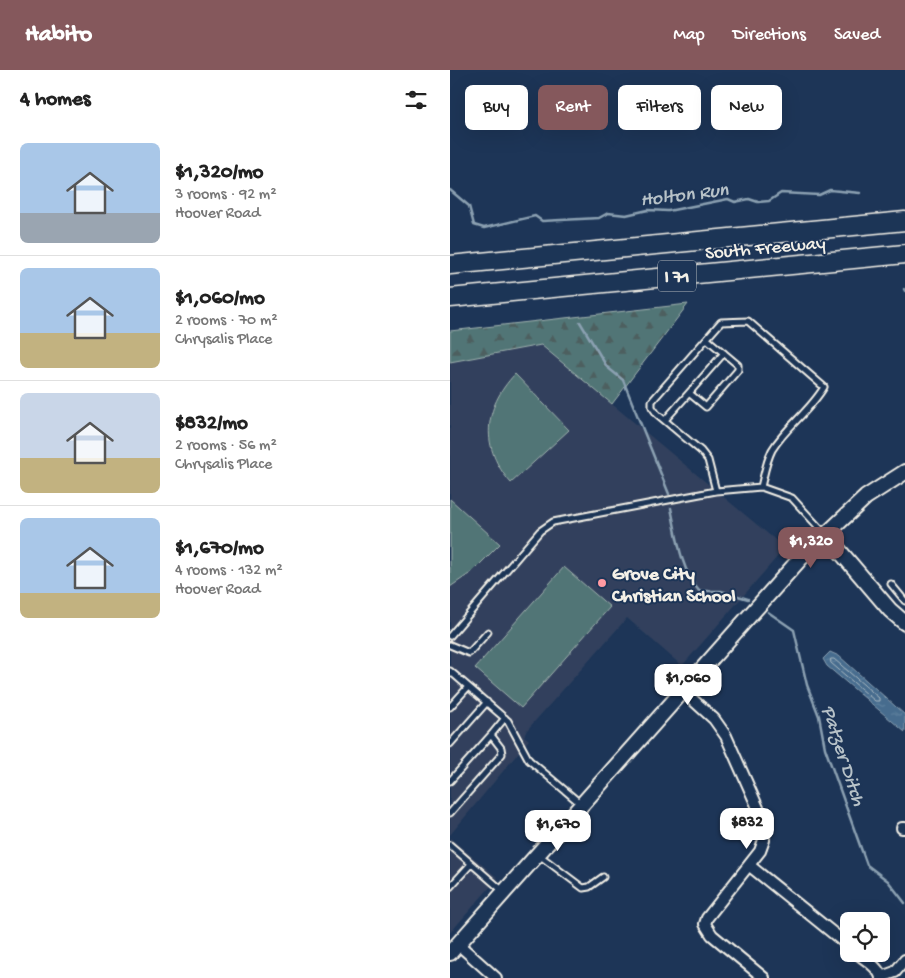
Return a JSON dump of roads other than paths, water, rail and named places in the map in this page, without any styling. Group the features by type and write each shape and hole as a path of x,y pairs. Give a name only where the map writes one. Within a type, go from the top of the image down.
{"highway":[{"name":"South Freeway","path":"450,265 905,221"},
{"name":"South Freeway","path":"450,298 905,254"}],"main road":[{"path":"454,948 800,559 866,497 905,472"},
{"path":"826,535 890,610 905,623"}],"street":[{"path":"682,690 714,719 726,736 762,817 764,840 760,851 712,912 705,924 712,936 764,978"},
{"path":"750,866 840,939"},
{"path":"454,948 496,978"},
{"path":"868,962 874,967 881,978 895,972 905,960"}],"lane":[{"path":"716,491 708,460 701,451 652,407 652,401 721,322 748,321 824,387 817,399 773,448 767,460 761,487"},
{"path":"689,393 706,407 738,370 738,365 707,339"},
{"path":"665,420 724,353"},
{"path":"450,636 540,531 553,522 716,491 761,487 792,498 826,535"},
{"path":"891,584 905,601"},
{"path":"450,645 469,653 488,632"},
{"path":"450,671 505,718 529,760 581,805"},
{"path":"450,707 468,687"},
{"path":"450,744 487,702"},
{"path":"450,781 505,718"},
{"path":"450,813 502,754 501,748 491,735"},
{"path":"451,847 504,892"},
{"path":"538,854 583,888 589,887 603,877"},
{"path":"450,887 471,864"}],"water":[{"path":"830,652 839,656 905,715 905,732 827,666 823,659"}],"waterway":[{"name":"Holton Run","path":"450,190 469,206 474,225 484,228 535,216 542,221 599,218 608,213 626,215 648,210 668,211 728,199 735,202 749,199 758,202 769,201 781,193 819,195 830,190 860,193"},
{"name":"Patzer Ditch","path":"580,322 607,367 623,380 669,494"},
{"name":"Patzer Ditch","path":"671,508 683,562 699,591 721,591 748,599"},
{"name":"Patzer Ditch","path":"768,612 794,630 807,685 819,716 825,748 867,865 888,881 905,903"}],"place":[{"name":"Grove City Christian School","path":"602,583"}]}
